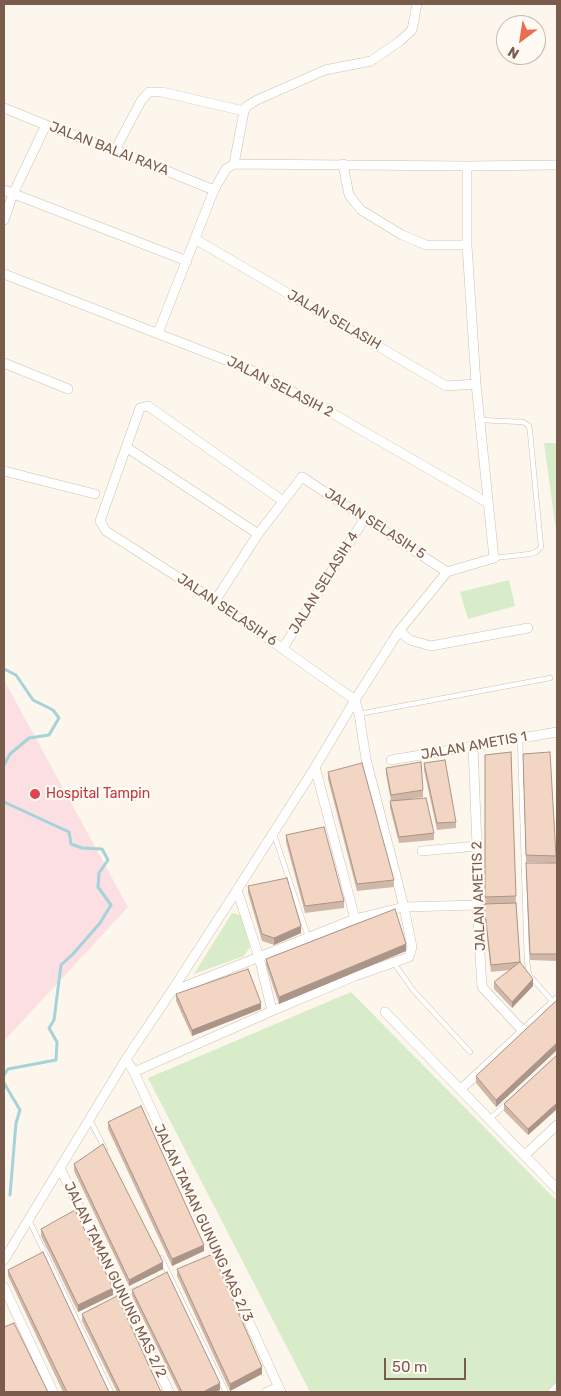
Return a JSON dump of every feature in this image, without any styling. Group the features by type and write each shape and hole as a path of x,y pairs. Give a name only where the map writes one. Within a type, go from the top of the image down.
{"street":[{"path":"234,164 244,111 257,100 326,70 371,61 400,41 412,30 417,4"},
{"path":"115,150 141,102 149,92 162,92 244,111"},
{"name":"JALAN BALAI RAYA","path":"4,108 214,190"},
{"path":"4,220 13,194 46,125"},
{"path":"158,333 214,190 226,169 234,164 557,165"},
{"path":"343,164 349,195 361,210 402,235 426,245 467,245"},
{"path":"4,1260 126,1059 237,890 400,631 447,572 494,558 476,384 467,245 467,166"},
{"path":"4,190 187,261"},
{"name":"JALAN SELASIH","path":"195,239 446,386 476,384"},
{"name":"JALAN SELASIH 2","path":"4,274 249,369 316,404 488,502"},
{"path":"4,363 68,389"},
{"path":"215,601 258,534 283,501 148,406 140,408 126,447 258,534"},
{"name":"JALAN SELASIH 6","path":"126,447 100,521 106,531 215,601 355,700"},
{"path":"4,471 95,494"},
{"name":"JALAN SELASIH 5","path":"283,501 302,477 447,572"},
{"name":"JALAN SELASIH 4","path":"283,648 365,518"},
{"path":"400,631 410,640 432,646 528,628"},
{"path":"134,1072 355,976 409,957 412,947 404,907 366,759 355,700"},
{"name":"JALAN AMETIS 1","path":"391,760 557,732"},
{"name":"JALAN AMETIS 2","path":"473,746 481,907 482,987 522,1030"},
{"path":"315,767 355,919"},
{"path":"422,851 477,846"},
{"path":"237,890 259,957 272,1011"},
{"path":"171,992 355,919 404,907 481,907"},
{"path":"461,1089 522,1030 556,1001"},
{"path":"385,1012 557,1189"},
{"name":"JALAN TAMAN GUNUNG MAS 2/3","path":"126,1059 134,1072 214,1256 279,1390"},
{"path":"525,1156 557,1126"},
{"name":"JALAN TAMAN GUNUNG MAS 2/2","path":"60,1168 119,1297 169,1392"},
{"path":"4,1287 53,1392"},
{"path":"553,1392 557,1388"},
{"path":"267,1392 279,1390"}],"lane":[{"path":"480,420 523,422 529,426 530,432 541,547 536,552 530,554 494,558"},
{"path":"359,714 550,678"},
{"path":"520,738 526,952 529,975 556,1001"},
{"path":"273,833 308,937"},
{"path":"523,866 532,866"},
{"path":"394,963 413,990 470,1052"},
{"path":"490,1119 510,1100"},
{"path":"90,1119 108,1153"},
{"path":"28,1220 112,1392"},
{"path":"156,1249 226,1392"},
{"path":"162,1278 177,1272"},
{"path":"119,1297 146,1285"},
{"path":"76,1318 84,1314"}],"shaded area":[{"name":"Hospital Tampin","path":"4,680 128,907 4,1041"}],"green space":[{"path":"544,443 557,443 557,538"},
{"path":"509,580 515,606 468,619 460,592"},
{"path":"232,913 241,915 250,947 244,956 194,974"},
{"path":"351,992 557,1201 557,1392 310,1392 148,1078"}],"building":[{"path":"511,752 516,896 485,897 485,755"},
{"path":"550,752 556,856 526,855 523,754"},
{"path":"445,760 456,822 437,823 424,763"},
{"path":"421,762 423,790 391,795 386,768"},
{"path":"362,763 394,880 357,884 328,772"},
{"path":"426,798 434,833 399,837 390,801"},
{"path":"324,827 344,901 305,906 286,835"},
{"path":"526,863 557,863 557,954 530,954"},
{"path":"287,878 301,926 274,938 262,934 248,886"},
{"path":"516,903 520,962 491,965 484,904"},
{"path":"395,909 406,944 279,997 266,959"},
{"path":"520,962 533,979 512,1002 494,982"},
{"path":"248,969 261,1003 192,1030 176,994"},
{"path":"557,1000 557,1043 496,1100 476,1076"},
{"path":"557,1055 557,1103 528,1129 504,1104"},
{"path":"141,1106 204,1245 172,1259 108,1122"},
{"path":"103,1144 163,1262 129,1280 74,1164"},
{"path":"75,1210 113,1288 78,1305 41,1229"},
{"path":"43,1252 109,1392 67,1392 8,1270"},
{"path":"213,1254 262,1367 230,1384 177,1269"},
{"path":"167,1272 220,1383 203,1392 182,1392 132,1290"},
{"path":"117,1296 161,1392 120,1392 82,1314"},
{"path":"14,1323 48,1392 4,1392 4,1327"}],"waterway":[{"path":"4,669 16,675 33,700 53,710 59,718 49,735 29,738 10,754 4,765"},
{"path":"4,802 69,832 71,844 82,848 102,849 108,860 99,873 98,887 111,905 100,923 61,965 54,1020 49,1028 57,1042 56,1060 8,1069 4,1075"},
{"path":"4,1083 20,1110 16,1123 10,1195"}],"place":[{"name":"Hospital Tampin","path":"35,794"}]}
